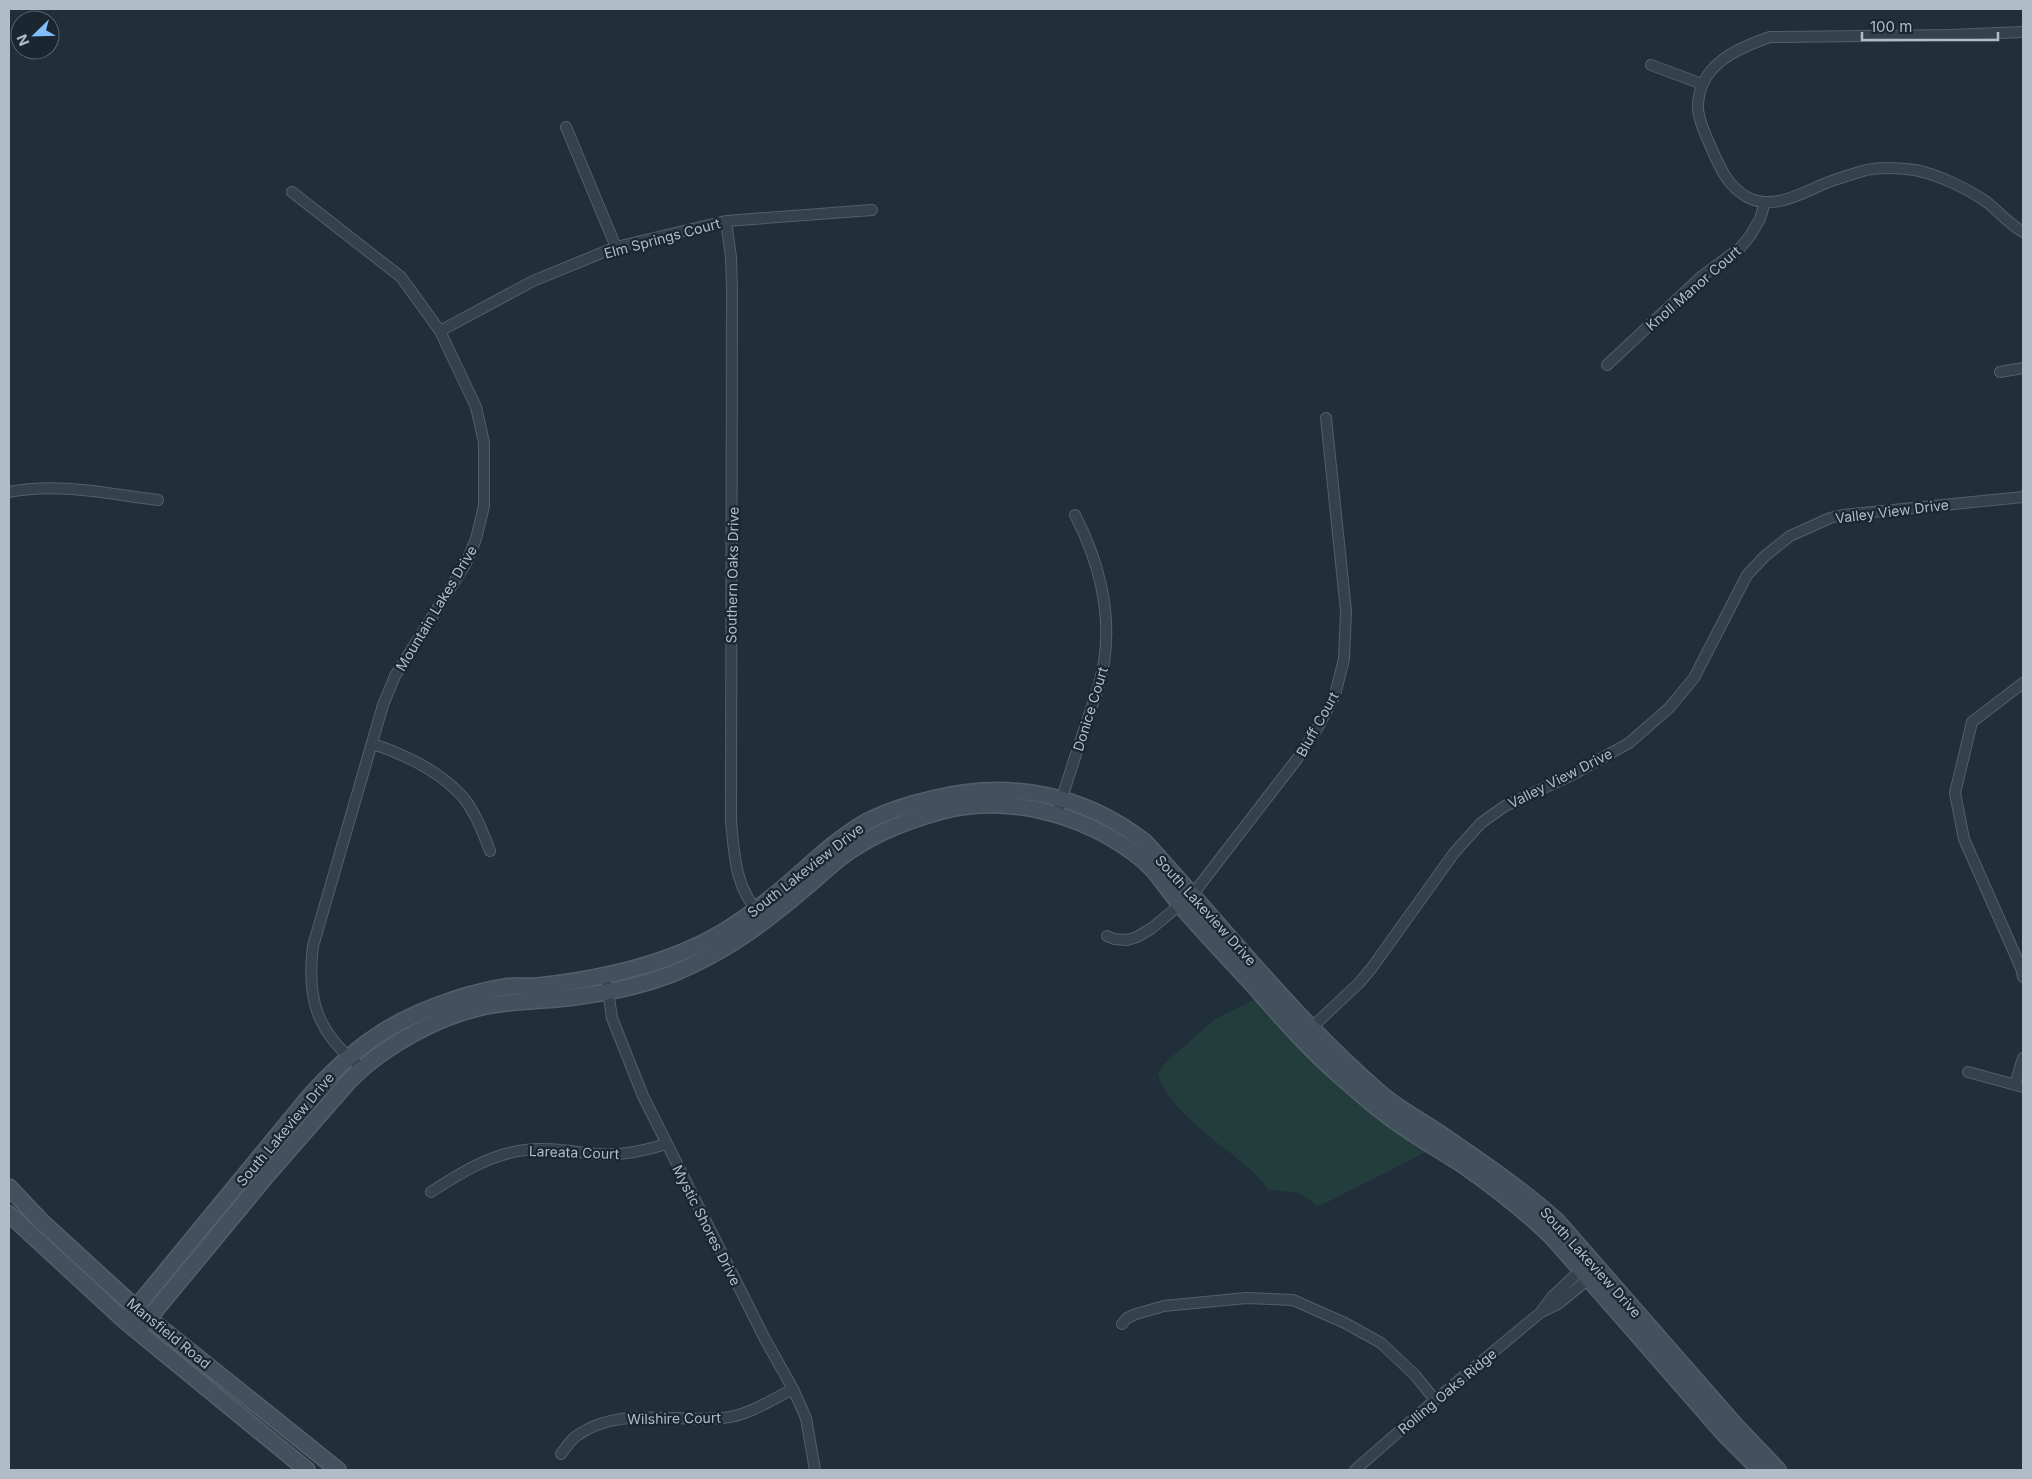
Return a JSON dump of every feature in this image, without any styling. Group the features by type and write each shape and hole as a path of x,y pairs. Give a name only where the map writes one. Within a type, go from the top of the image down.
{"street":[{"path":"2023,32 1950,35 1770,37 1742,46 1718,62 1702,84 1698,109 1702,126 1724,176 1747,197 1765,202 1791,198 1827,183 1868,170 1915,170 1962,188 1988,203 2014,227 2023,232"},
{"path":"1651,65 1702,84"},
{"path":"566,127 616,247"},
{"name":"Mountain Lakes Drive","path":"292,192 401,278 440,330 476,407 484,442 484,506 476,539 466,563 395,676 384,704 313,946 311,962 313,1004 327,1034 348,1058 362,1068"},
{"name":"Knoll Manor Court","path":"1607,365 1702,276 1740,248 1760,219 1765,202"},
{"name":"Elm Springs Court","path":"440,330 533,281 616,247 726,221 872,210"},
{"name":"Southern Oaks Drive","path":"726,221 732,258 730,820 737,872 749,900 761,915"},
{"path":"2000,372 2023,368"},
{"name":"Bluff Court","path":"1106,936 1127,940 1137,937 1152,928 1193,894 1297,759 1317,729 1337,688 1344,658 1346,611 1326,418"},
{"path":"9,492 23,489 59,488 158,500"},
{"name":"Valley View Drive","path":"1306,1033 1354,988 1371,969 1454,854 1481,823 1505,806 1572,775 1628,743 1669,708 1694,678 1747,575 1790,536 1830,518 1843,515 2023,496"},
{"name":"Donice Court","path":"1057,815 1097,691 1106,645 1104,602 1098,570 1087,539 1075,515"},
{"path":"2023,683 1972,722 1955,793 1964,839 2021,968 2023,977"},
{"path":"373,744 401,753 421,763 462,797 480,826 490,851"},
{"name":"South Lakeview Drive","path":"131,1326 136,1308 309,1097 348,1058 372,1039 404,1021 451,1001 506,987 645,984 728,948 826,850 866,822 907,805 954,794 1012,790 1062,798 1110,818 1125,826 1145,842 1193,894 1306,1033 1317,1056 1384,1113 1447,1147 1524,1210 1553,1238 1591,1269 1726,1436 1768,1468"},
{"name":"South Lakeview Drive","path":"761,915 846,853 873,836 893,827 946,810 991,805 1034,808 1104,834 1136,854 1158,873 1180,904 1306,1033"},
{"name":"South Lakeview Drive","path":"131,1326 149,1318 268,1174 362,1068 380,1054 414,1035 455,1015 470,1010 607,985"},
{"name":"Mystic Shores Drive","path":"607,985 612,1018 622,1047 666,1144 765,1339 793,1389 806,1418 815,1470"},
{"path":"1968,1072 2019,1086 2023,1058"},
{"name":"Lareata Court","path":"431,1192 462,1172 488,1160 523,1150 549,1149 600,1154 639,1153 666,1144"},
{"name":"Mansfield Road","path":"9,1187 42,1222 136,1308 338,1470"},
{"name":"Mansfield Road","path":"9,1214 131,1326 307,1470"},
{"name":"Rolling Oaks Ridge","path":"1355,1470 1435,1400 1540,1313 1552,1297 1591,1269"},
{"path":"1122,1324 1127,1318 1136,1314 1164,1306 1246,1298 1293,1300 1345,1323 1381,1343 1415,1375 1435,1400"},
{"name":"Wilshire Court","path":"561,1454 574,1437 593,1427 626,1417 713,1419 732,1416 760,1407 793,1389"}],"green space":[{"path":"1258,998 1428,1151 1317,1206 1300,1193 1269,1190 1251,1170 1197,1126 1172,1100 1163,1087 1158,1073 1165,1063 1215,1019"}]}
